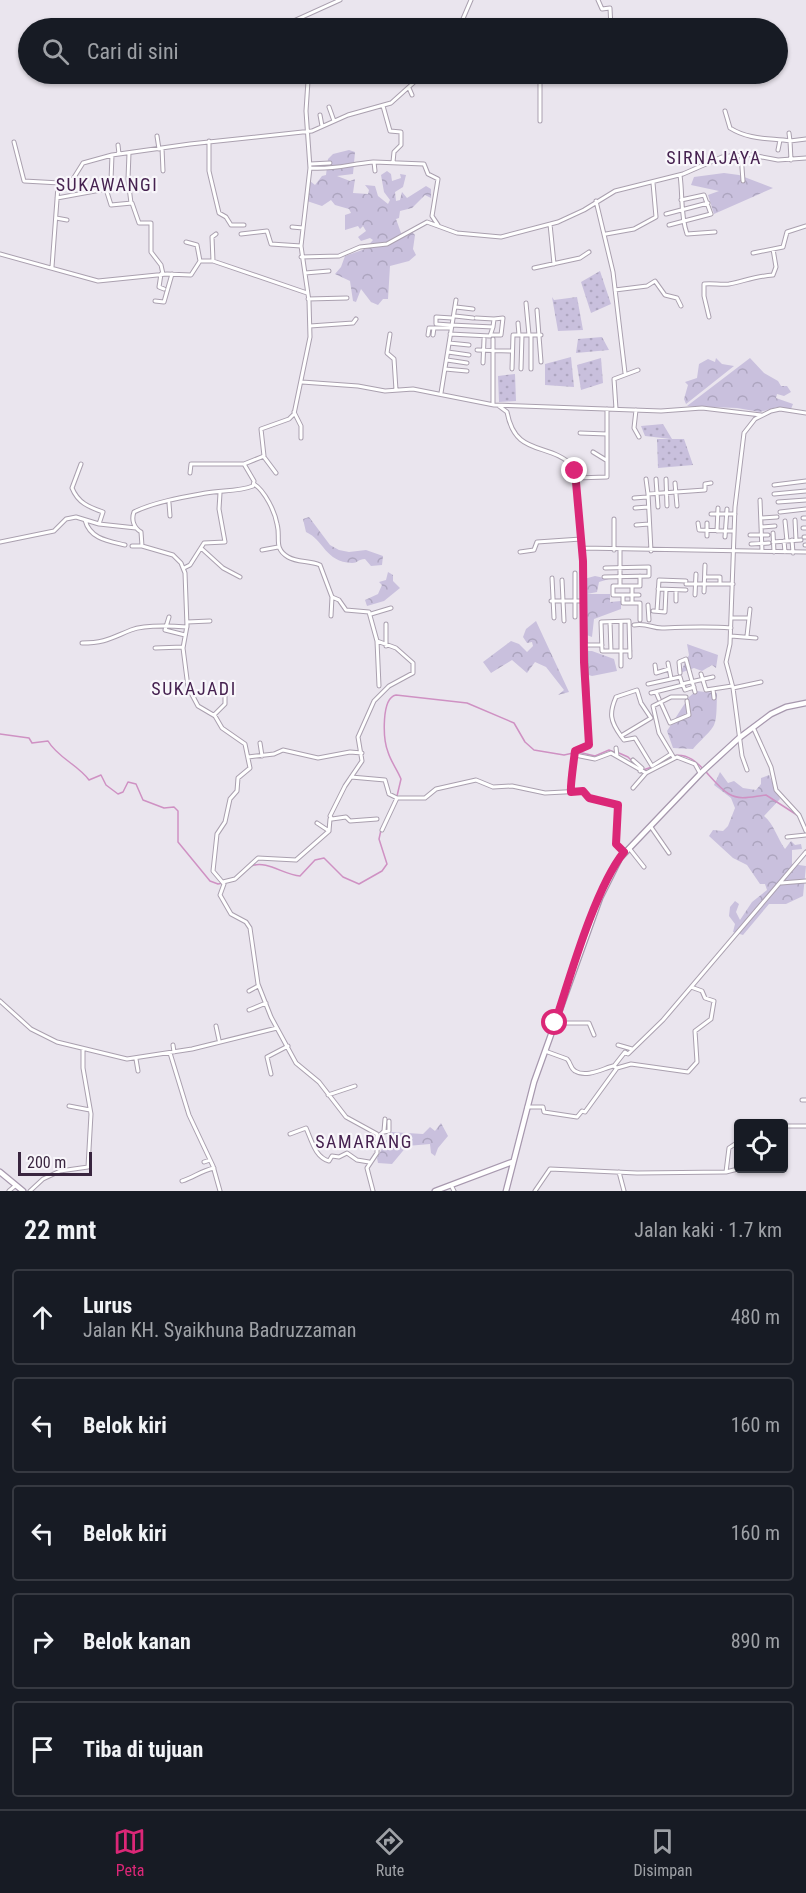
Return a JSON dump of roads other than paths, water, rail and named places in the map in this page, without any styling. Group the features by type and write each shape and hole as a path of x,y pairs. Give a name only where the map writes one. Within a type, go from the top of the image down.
{"main road":[{"path":"506,1191 527,1107 555,1021 600,898 620,858 701,773 739,738 786,706 806,703"},
{"path":"435,1191 512,1162"},
{"path":"0,1172 23,1191"}],"street":[{"path":"300,18 340,0"},
{"path":"463,18 471,0"},
{"path":"598,0 602,9 610,8 610,18"},
{"path":"276,473 264,457 261,429 289,419 294,412 302,382 310,326 305,273 301,257 310,166 306,111 308,84"},
{"path":"14,142 24,181 60,183 73,179 83,163 112,155 209,141 309,131 397,100 413,84"},
{"path":"540,84 540,121"},
{"path":"409,88 412,95"},
{"path":"383,106 390,131 401,132 401,145 394,152 393,162"},
{"path":"329,107 334,121"},
{"path":"725,111 731,129 755,138 790,141 806,139"},
{"path":"320,115 322,126"},
{"path":"789,133 791,160"},
{"path":"157,136 163,171"},
{"path":"778,150 780,140"},
{"path":"209,141 209,171 219,214 226,217 231,225 244,225"},
{"path":"118,145 119,154"},
{"path":"129,153 128,179 131,203 139,223 151,223 151,252 161,265 162,274 159,287 164,289"},
{"path":"741,154 743,181"},
{"path":"301,257 339,256 360,247 387,244 427,222 457,233 495,238 550,224 585,210 596,201 618,190 680,175 722,157 741,154 791,160 806,158"},
{"path":"111,180 112,155"},
{"path":"310,166 335,169 349,164 374,162 422,163 428,174 437,178 432,218 439,226"},
{"path":"374,162 375,171"},
{"path":"310,166 330,163"},
{"path":"680,175 683,194 681,210 689,236 715,232"},
{"path":"52,267 60,183"},
{"path":"606,234 634,230 656,217 653,183"},
{"path":"57,198 106,189 111,205 131,203"},
{"path":"669,225 711,214 703,194 681,200"},
{"path":"596,201 606,234 625,374"},
{"path":"666,214 708,203"},
{"path":"56,218 67,220"},
{"path":"550,224 554,264"},
{"path":"753,254 784,246 787,232 806,226"},
{"path":"292,227 303,228"},
{"path":"241,234 267,231 271,244 301,246"},
{"path":"213,261 212,237 216,234"},
{"path":"0,254 104,282 162,274 193,274 200,261 197,245 186,242"},
{"path":"710,317 704,296 705,284 712,282 728,284 756,276 773,275 776,267 773,249"},
{"path":"534,268 580,258 589,252"},
{"path":"200,261 213,261 307,293"},
{"path":"305,273 329,271"},
{"path":"155,301 164,301 172,274"},
{"path":"615,290 647,286 655,281 665,295 677,298 681,306"},
{"path":"308,299 347,298"},
{"path":"441,393 456,300"},
{"path":"526,303 531,369"},
{"path":"456,307 473,309"},
{"path":"537,310 541,362"},
{"path":"450,334 471,337 501,335 503,318 436,317 436,324 493,327"},
{"path":"310,326 354,323 356,319"},
{"path":"494,319 495,405"},
{"path":"518,323 521,369"},
{"path":"428,335 429,328 450,326"},
{"path":"433,335 434,328"},
{"path":"390,333 387,353 394,359 396,391"},
{"path":"512,369 513,336 540,335"},
{"path":"483,339 483,363"},
{"path":"448,343 469,345"},
{"path":"477,350 512,351"},
{"path":"448,352 468,354"},
{"path":"447,360 467,363"},
{"path":"445,369 467,371"},
{"path":"616,409 614,379 638,370"},
{"path":"302,382 396,391 413,389 495,405 636,410 702,408 761,415"},
{"path":"495,405 507,412 511,430 515,436 568,462 574,468 582,548 589,745 574,753"},
{"path":"575,478 606,478 607,409"},
{"path":"747,770 739,738 733,687 726,657 731,628 735,514 744,434 750,423 761,415 780,409 806,413"},
{"path":"636,410 634,428 639,437"},
{"path":"294,412 301,426 301,438"},
{"path":"579,433 607,434"},
{"path":"593,452 606,460"},
{"path":"190,473 190,465 244,464 264,457"},
{"path":"81,464 72,488 77,498 86,506 103,512 99,524"},
{"path":"244,464 254,484 265,496 277,522 278,547 291,559 320,565 332,597 331,616"},
{"path":"646,479 651,551"},
{"path":"656,479 658,507"},
{"path":"666,479 668,506"},
{"path":"774,485 806,481"},
{"path":"675,483 677,506"},
{"path":"634,498 657,493 705,490 705,484 711,483"},
{"path":"135,528 134,513 206,493 244,489 254,484"},
{"path":"774,494 806,491"},
{"path":"184,568 190,565 205,543 225,542 219,509 220,493"},
{"path":"760,500 762,551"},
{"path":"778,502 806,500"},
{"path":"168,503 170,516"},
{"path":"635,508 648,507"},
{"path":"715,537 718,508"},
{"path":"725,537 727,509"},
{"path":"785,552 784,520 781,512 806,509"},
{"path":"793,553 794,511"},
{"path":"711,514 735,514"},
{"path":"761,518 777,517"},
{"path":"0,542 54,531 68,519 135,528 141,532 142,546"},
{"path":"614,519 614,550"},
{"path":"86,520 88,530 102,540 125,545"},
{"path":"698,523 699,537"},
{"path":"636,525 650,524"},
{"path":"707,524 707,536"},
{"path":"761,527 775,526"},
{"path":"699,530 734,531"},
{"path":"773,532 774,552"},
{"path":"750,536 768,535"},
{"path":"773,542 804,538"},
{"path":"520,552 534,550 537,542 581,539"},
{"path":"751,544 769,543"},
{"path":"132,546 142,546 174,555 184,568 187,627 183,647 188,687 198,706 214,715 222,728 245,744 250,768 238,778 237,791 230,801 225,821 217,834 214,847 213,871 223,883"},
{"path":"262,550 278,547"},
{"path":"201,548 224,568 240,577"},
{"path":"582,548 806,552"},
{"path":"620,550 620,586"},
{"path":"704,592 705,565"},
{"path":"604,577 649,576 649,567 606,568"},
{"path":"575,573 575,617"},
{"path":"695,595 696,574"},
{"path":"639,595 613,596 613,586 640,586 640,576"},
{"path":"705,577 720,577 720,585"},
{"path":"552,578 554,618"},
{"path":"562,580 564,621"},
{"path":"649,620 658,601 659,580 686,580 704,585 734,584"},
{"path":"686,580 686,597"},
{"path":"632,586 632,603"},
{"path":"658,590 686,590"},
{"path":"640,611 665,612 666,590"},
{"path":"676,590 676,601"},
{"path":"623,595 623,603 640,603 640,620"},
{"path":"332,597 339,600 346,610 366,610 371,614 377,641 379,686"},
{"path":"553,601 584,601"},
{"path":"658,601 666,601"},
{"path":"648,605 653,611"},
{"path":"371,614 392,608"},
{"path":"747,636 750,609"},
{"path":"169,617 167,631 185,635"},
{"path":"731,618 748,618"},
{"path":"187,622 210,621"},
{"path":"630,651 602,651 601,622 629,621 630,651 630,657"},
{"path":"610,622 611,651"},
{"path":"621,622 621,666"},
{"path":"634,625 647,623 660,628 699,625 731,628"},
{"path":"386,624 386,646"},
{"path":"82,643 105,642 132,630 167,625 187,627"},
{"path":"730,636 756,638"},
{"path":"330,831 332,808 359,766 362,753 358,736 374,701 388,686 412,674 414,670 413,663 402,651 377,641"},
{"path":"585,645 602,645"},
{"path":"155,648 183,647"},
{"path":"686,659 693,682 695,689 685,690 682,685 679,662 686,659"},
{"path":"668,663 671,678"},
{"path":"655,665 656,673 669,669"},
{"path":"648,684 680,675"},
{"path":"702,676 706,690 761,682"},
{"path":"651,693 667,691 693,682 702,676 713,677"},
{"path":"713,689 714,698"},
{"path":"621,736 652,717 641,703 637,690 616,697 610,710 611,721 624,741 635,738 652,766 673,757 680,757 695,764 701,773"},
{"path":"656,692 660,701 670,723 689,715 686,699 671,697 660,701 652,705 659,733 673,757"},
{"path":"214,715 225,704 225,694"},
{"path":"753,727 766,756 776,790 799,814 806,833 787,837"},
{"path":"260,743 262,756"},
{"path":"248,757 283,750 318,758 350,752 362,753"},
{"path":"574,753 595,759 609,753 617,753 646,774"},
{"path":"571,792 574,753"},
{"path":"633,788 646,774 673,757"},
{"path":"633,760 641,770"},
{"path":"351,777 385,780 389,794 396,797 425,798 439,788 477,780 493,787 512,786 559,794 583,791 589,798 618,805 616,844 624,852"},
{"path":"382,831 396,797"},
{"path":"330,819 345,817 350,822 377,819"},
{"path":"317,823 330,831"},
{"path":"651,826 669,853"},
{"path":"223,883 235,879 258,858 294,860 330,831"},
{"path":"629,848 644,867"},
{"path":"527,1107 543,1107 544,1112 560,1116 577,1117 582,1111 585,1112 625,1052 628,1054 658,1025 806,852"},
{"path":"779,883 806,880"},
{"path":"223,883 220,896 229,912 246,922 252,932 258,986 297,1064 316,1079 346,1117 369,1128 378,1137 376,1154 366,1168 372,1191"},
{"path":"249,991 258,986"},
{"path":"545,1051 567,1059 573,1070 578,1072 591,1073 631,1064 688,1072 694,1067 698,1053 695,1031 711,1019 714,1001 704,998 702,991 690,987"},
{"path":"0,1001 37,1033 83,1050 136,1059 277,1028"},
{"path":"249,1010 266,1004"},
{"path":"545,1017 555,1021 589,1023 594,1035"},
{"path":"216,1026 219,1040"},
{"path":"172,1045 189,1115 214,1168 220,1191"},
{"path":"618,1045 632,1049"},
{"path":"271,1074 267,1058 288,1046"},
{"path":"30,1191 43,1179 60,1171 88,1167 90,1110 83,1068 83,1050"},
{"path":"136,1059 138,1071"},
{"path":"328,1095 355,1086"},
{"path":"69,1106 90,1110"},
{"path":"378,1137 384,1132 387,1120"},
{"path":"788,1126 806,1126"},
{"path":"290,1134 306,1128 322,1158 329,1161 332,1156 339,1157 345,1152 357,1160 369,1162"},
{"path":"366,1144 378,1144"},
{"path":"726,1172 729,1148 734,1145"},
{"path":"204,1161 210,1160"},
{"path":"182,1181 195,1177 198,1172 214,1168"},
{"path":"535,1191 550,1169 619,1172 726,1172 734,1170"},
{"path":"619,1172 624,1191"},
{"path":"9,1191 16,1185"},
{"path":"451,1185 454,1191"}],"waterway":[{"path":"397,796 401,779 388,752 384,729 388,703 396,695 467,703 514,723 525,742 534,750 564,755 578,752 595,756 609,750 614,752"},
{"path":"0,734 29,738 32,743 48,741 89,780 101,775 106,785 118,794 123,792 128,782 136,784 143,800 164,808 174,807 178,811 178,842 210,881 218,884 228,882"},
{"path":"619,753 628,757 639,768"},
{"path":"669,757 679,755 695,761 722,789 733,796 747,798 766,795 797,815"},
{"path":"643,770 652,767"},
{"path":"251,866 269,866 300,876 315,860 324,858 343,877 359,884 382,871 387,864 379,839 381,830"}],"district":[{"name":"SIRNAJAYA","path":"714,158"},
{"name":"SUKAWANGI","path":"107,185"},
{"name":"SUKAJADI","path":"194,689"},
{"name":"SAMARANG","path":"364,1142"}]}
